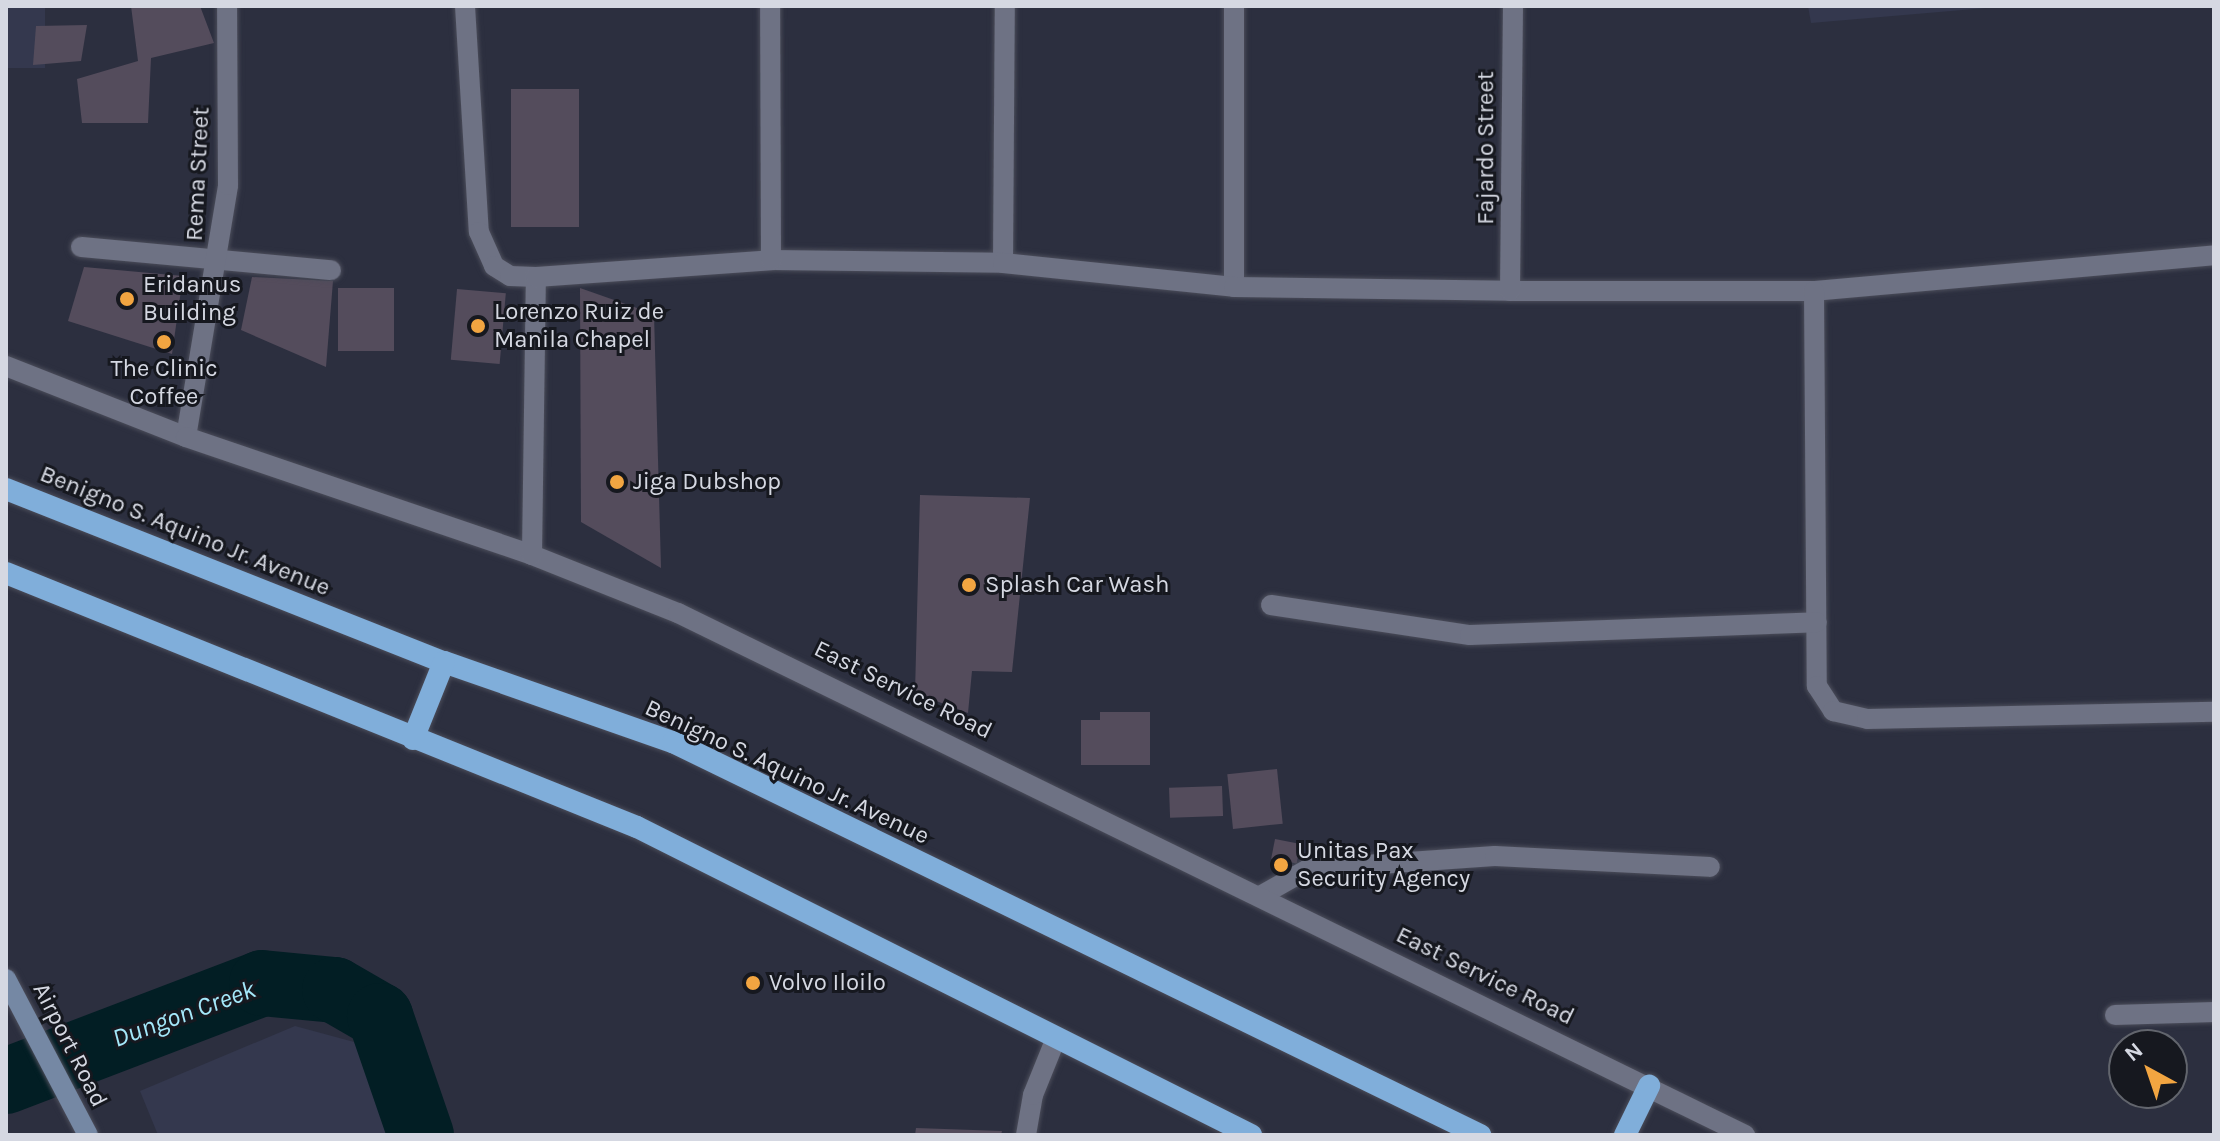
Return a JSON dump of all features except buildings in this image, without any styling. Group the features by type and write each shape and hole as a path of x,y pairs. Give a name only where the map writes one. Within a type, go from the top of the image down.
{"highway":[{"name":"Benigno S. Aquino Jr. Avenue","path":"6,489 444,662 673,742 1480,1135"},
{"path":"6,573 637,827 1251,1135"},
{"path":"413,739 444,662"},
{"path":"1625,1135 1649,1086"}],"main road":[{"name":"Airport Road","path":"6,979 88,1135"}],"street":[{"name":"Rema Street","path":"186,437 219,260 228,185 227,6"},
{"path":"465,6 479,232 494,266 510,276 536,277 771,260 1003,263 1234,287 1814,291 2214,255"},
{"path":"770,6 771,260"},
{"path":"1003,263 1005,6"},
{"path":"1234,6 1234,287"},
{"name":"Fajardo Street","path":"1510,291 1513,6"},
{"path":"81,247 331,270"},
{"path":"532,555 536,277"},
{"path":"1814,291 1817,686 1833,711 1867,719 2214,712"},
{"name":"East Service Road","path":"6,366 186,437 532,555 795,666 1745,1135"},
{"path":"1271,605 1470,635 1817,622"},
{"path":"1262,895 1308,869 1495,856 1710,867"},
{"path":"2115,1015 2214,1012"},
{"path":"1026,1135 1033,1095 1056,1038"}],"shaded area":[{"path":"6,6 45,6 45,68 6,68"},
{"path":"1808,6 2009,6 1811,23"},
{"path":"295,1026 354,1042 391,1112 395,1135 158,1135 140,1091"}],"waterway":[{"name":"Dungon Creek","path":"6,1081 262,983 335,990 380,1016 421,1135"}],"place":[{"name":"Eridanus Building","path":"127,299"},
{"name":"Lorenzo Ruiz de Manila Chapel","path":"478,326"},
{"name":"The Clinic Coffee","path":"164,342"},
{"name":"Jiga Dubshop","path":"617,482"},
{"name":"Splash Car Wash","path":"969,585"},
{"name":"Unitas Pax Security Agency","path":"1281,865"},
{"name":"Volvo Iloilo","path":"753,983"}]}
